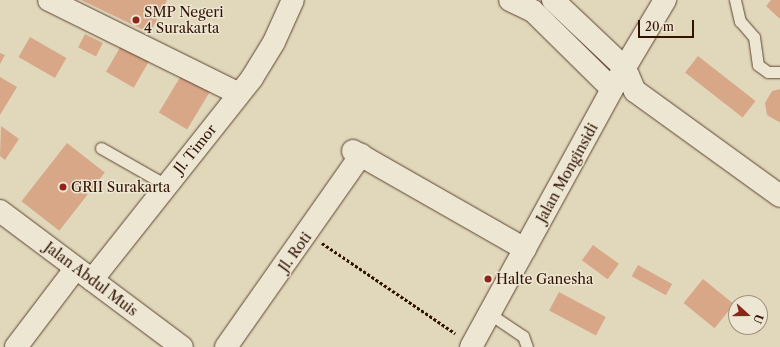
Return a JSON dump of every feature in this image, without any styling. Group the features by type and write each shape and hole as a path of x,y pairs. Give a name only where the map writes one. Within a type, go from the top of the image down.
{"street":[{"path":"49,0 240,94"},
{"name":"Jl. Timor","path":"16,347 166,185 240,94 274,42 293,0"},
{"path":"510,0 541,5 612,89 635,91"},
{"path":"553,0 625,68 635,91 780,196"},
{"name":"Jalan Monginsidi","path":"472,345 612,89 665,0"},
{"name":"Jl. Roti","path":"226,347 307,234 357,153 525,249"},
{"name":"Jalan Abdul Muis","path":"0,211 182,347"}],"lane":[{"path":"735,0 740,21 754,37 755,56 758,65 768,72 780,72"},
{"path":"101,148 166,185"},
{"path":"490,314 522,336 527,347"}],"path":[{"path":"307,234 358,265 432,320 472,345"}],"building":[{"name":"SMP Negeri 4 Surakarta","path":"81,0 167,0 150,33"},
{"path":"771,0 780,0 780,19 766,6"},
{"path":"85,34 103,43 96,56 78,47"},
{"path":"30,37 66,58 55,78 18,57"},
{"path":"122,44 150,60 134,88 106,72"},
{"path":"0,53 5,55 0,64"},
{"path":"698,56 756,101 743,117 685,73"},
{"path":"182,74 210,91 187,130 159,113"},
{"path":"0,77 17,87 0,115"},
{"path":"780,89 779,122 767,115 765,103 772,91"},
{"path":"1,126 19,139 5,160 0,156"},
{"name":"GRII Surakarta","path":"67,143 105,173 59,231 21,201"},
{"path":"593,245 619,264 608,279 582,260"},
{"path":"638,265 672,284 666,295 632,276"},
{"path":"703,279 728,299 728,312 715,328 683,303"},
{"path":"559,292 606,317 596,335 549,311"}],"place":[{"name":"SMP Negeri 4 Surakarta","path":"136,20"},
{"name":"GRII Surakarta","path":"63,187"},
{"name":"Halte Ganesha","path":"488,279"}]}
